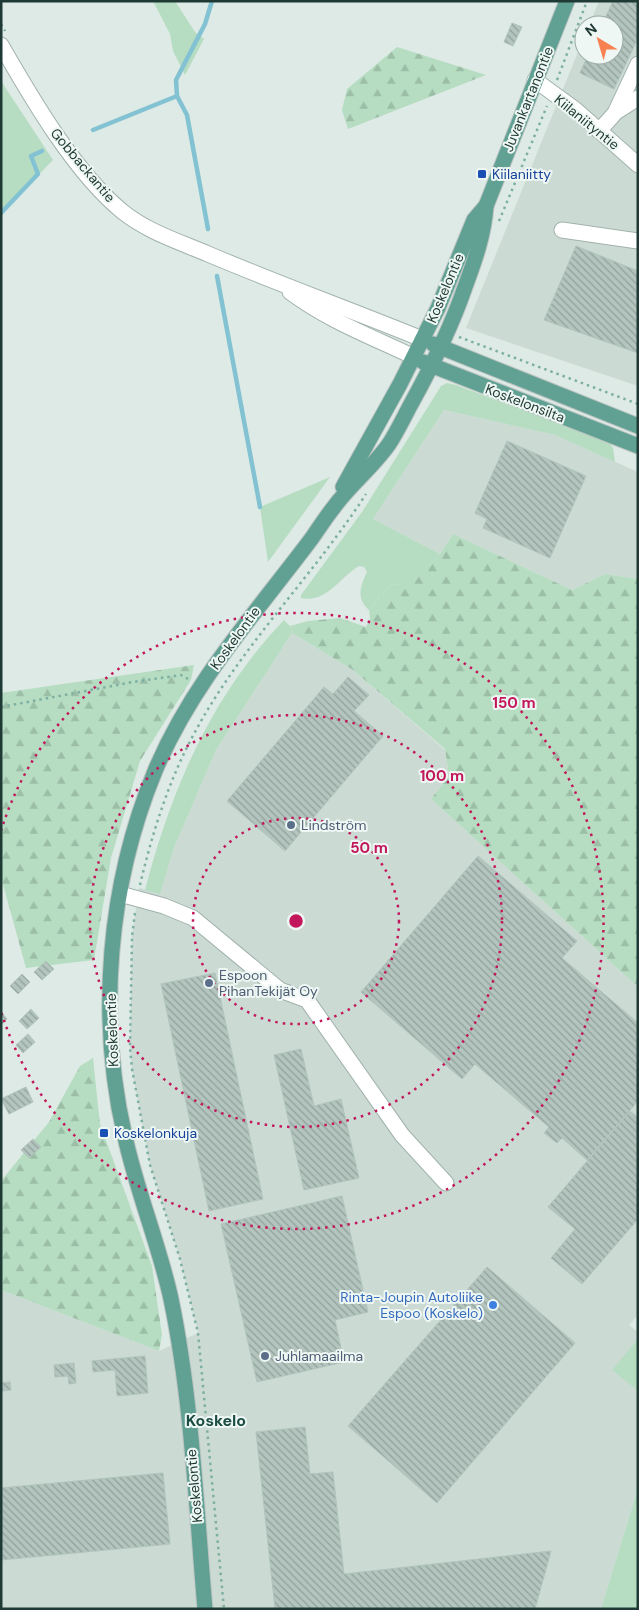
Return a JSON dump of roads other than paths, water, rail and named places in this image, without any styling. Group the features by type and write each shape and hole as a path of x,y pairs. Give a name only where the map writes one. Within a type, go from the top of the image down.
{"main road":[{"name":"Juvankartanontie","path":"431,365 446,350 481,243 485,228 486,206 567,1"},
{"name":"Koskelontie","path":"336,504 344,483 414,357 474,220 486,206"},
{"name":"Koskelonsilta","path":"422,339 638,426"},
{"name":"Koskelonsilta","path":"414,357 638,446"},
{"name":"Koskelontie","path":"205,1609 188,1417 177,1335 170,1297 125,1139 116,1095 111,1049 110,992 113,936 120,894 134,837 155,772 174,731 200,686 225,649 336,504 389,444 431,365"}],"street":[{"name":"Gobbackantie","path":"3,38 32,98 53,130 92,180 124,212 149,229 281,285 315,296 422,339"},
{"path":"615,113 638,64"},
{"name":"Kiilaniityntie","path":"536,80 638,165"},
{"path":"599,131 615,113 638,98"},
{"path":"562,230 638,241"},
{"name":"Gobbackantie","path":"281,285 315,311 414,357"},
{"path":"120,894 180,911 193,918 280,990 307,1000 402,1135 446,1183"}],"waterway":[{"path":"93,130 177,96 176,80 205,24 212,1"},
{"path":"177,96 187,115 208,229"},
{"path":"1,213 38,174 31,156 42,151"},
{"path":"217,276 260,507"}],"place":[{"name":"Kiilaniitty","path":"482,174"},
{"name":"Lindström","path":"291,825"},
{"name":"Espoon PihanTekijät Oy","path":"209,983"},
{"name":"Koskelonkuja","path":"104,1133"},
{"name":"Rinta-Joupin Autoliike Espoo (Koskelo)","path":"493,1305"},
{"name":"Juhlamaailma","path":"265,1356"}],"district":[{"name":"Koskelo","path":"216,1420"}]}
